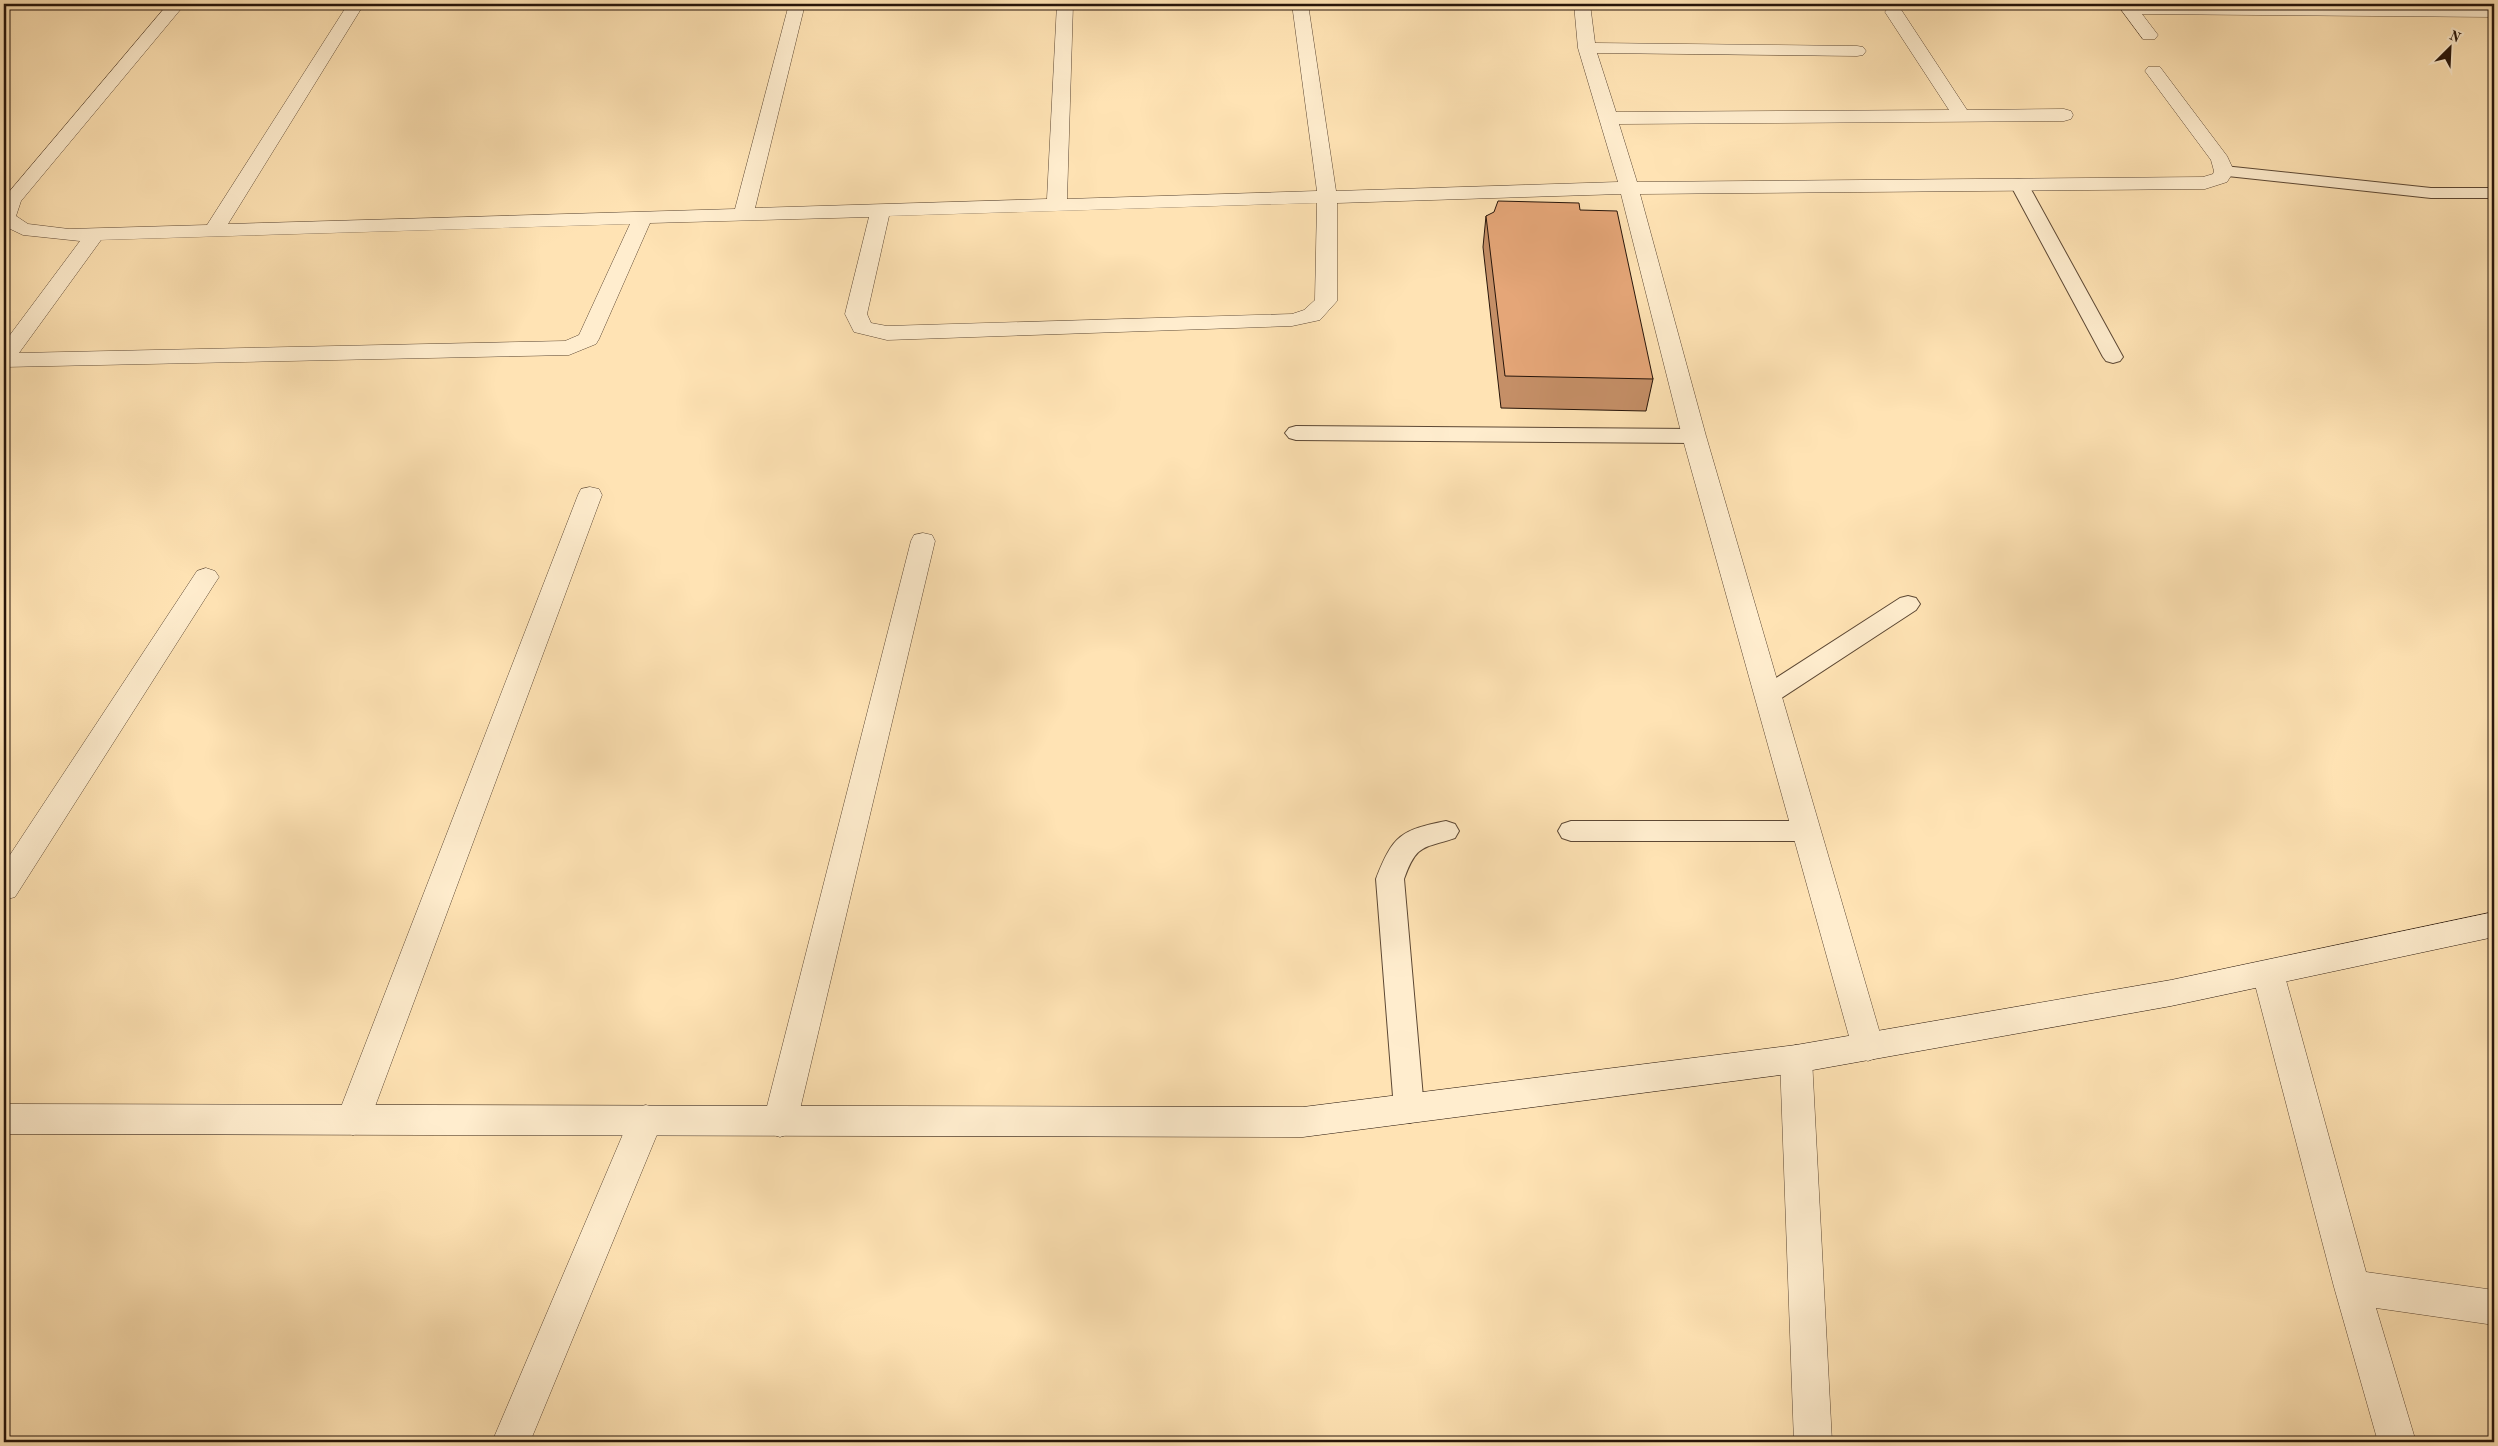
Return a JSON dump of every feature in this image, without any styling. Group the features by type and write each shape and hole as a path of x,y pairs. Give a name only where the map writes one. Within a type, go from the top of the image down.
{"street":[{"path":"177,4 12,200 5,218 23,229 69,235 1327,196 1629,188 2205,182 2220,178 2224,172 2220,160 2154,71"},
{"path":"214,230 356,4"},
{"path":"744,214 798,4"},
{"path":"1057,204 1065,4"},
{"path":"881,209 856,314 862,328 888,333 1292,320 1312,315 1326,301 1327,196 1300,4"},
{"path":"1582,4 1587,48 1629,188 1694,436 1868,1047"},
{"path":"2127,7 2386,7 2494,12"},
{"path":"2127,7 2149,35"},
{"path":"1894,12 1962,116"},
{"path":"1587,48 1856,51"},
{"path":"1608,118 2064,115"},
{"path":"4,360 569,348 588,339 643,217"},
{"path":"4,360 95,234"},
{"path":"353,1120 590,495"},
{"path":"780,1122 923,540"},
{"path":"4,888 206,577"},
{"path":"4,1120 1303,1122 1796,1059 2171,993 2494,924"},
{"path":"2268,973 2352,1287 2398,1442"},
{"path":"1796,1059 1813,1442"},
{"path":"511,1442 646,1120"},
{"path":"2352,1287 2494,1307"}],"lane":[{"path":"2224,172 2432,193 2494,193"},
{"path":"2020,184 2114,357"},
{"path":"1296,433 1694,436"},
{"path":"1768,695 1908,604"},
{"path":"1571,830 1806,831"},
{"path":"1409,1109 1390,878 1401,850 1420,836 1446,831"}],"building":[{"path":"1498,201 1579,203 1580,210 1617,211 1653,379 1505,376 1486,216 1494,212"}]}
